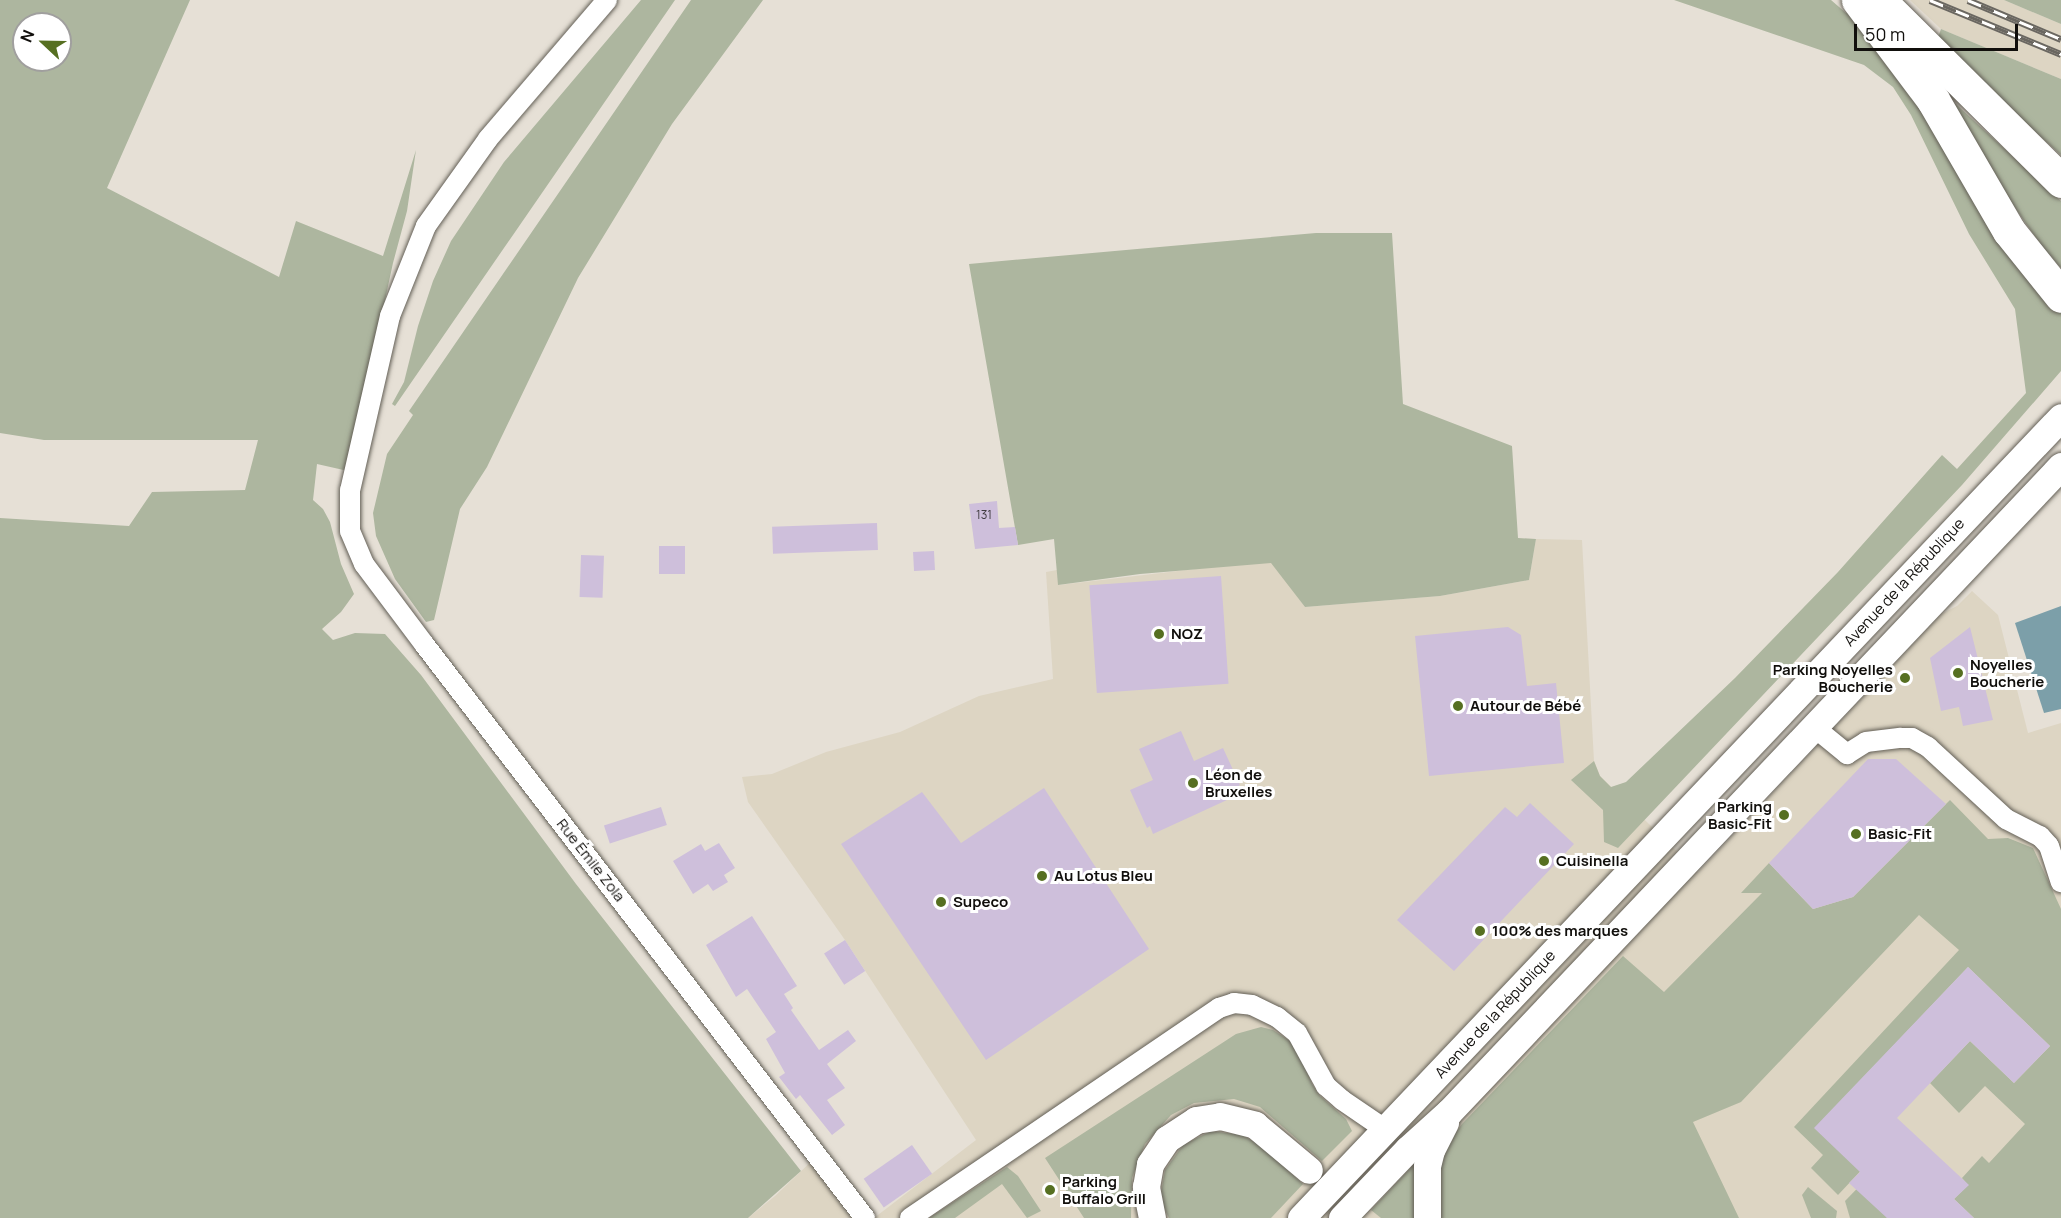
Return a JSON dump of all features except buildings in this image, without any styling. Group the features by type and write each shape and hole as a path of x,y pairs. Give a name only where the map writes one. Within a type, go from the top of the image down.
{"highway":[{"path":"1858,0 1933,100 2009,231 2061,296"},
{"path":"1878,0 2061,181"}],"main road":[{"name":"Avenue de la République","path":"1301,1218 2061,417"},
{"path":"1342,1218 1408,1149 1449,1112 2061,466"},
{"path":"1427,1218 1426,1166 1431,1149 1449,1112"},
{"path":"1152,1218 1146,1187 1150,1164 1167,1139 1196,1120 1220,1116 1255,1125 1309,1170"}],"street":[{"name":"Rue Émile Zola","path":"607,0 488,139 426,226 390,316 350,490 350,531 364,564 865,1218"},
{"path":"1814,728 1847,754 1866,742 1901,738 1912,738 1928,747 2006,819 2040,836 2049,846 2061,882"},
{"path":"910,1218 1218,1008 1234,1003 1260,1009 1277,1017 1297,1033 1326,1086 1342,1100 1386,1130"}],"shaded area":[{"path":"1910,0 2004,0 2061,24 2061,79 1941,29"},
{"path":"1536,539 1582,540 1594,761 1600,776 1698,872 1941,614 1957,606 1972,591 1998,615 2028,733 2061,723 2061,1218 874,1218 976,1140 845,940 748,802 742,777 772,774 826,752 900,732 979,696 1053,679 1046,572 1057,570 1059,585 1271,560 1305,607 1440,596 1529,580"},
{"path":"818,1155 865,1218 748,1218 775,1196"}],"green space":[{"path":"0,0 190,0 107,188 279,277 296,221 383,256 416,150 407,211 393,263 348,471 317,464 313,500 323,509 330,522 341,564 354,594 341,612 322,629 333,640 355,633 385,634 421,675 576,884 801,1171 748,1218 0,1218 0,518 129,526 152,492 245,490 258,440 44,440 0,433"},
{"path":"641,0 675,0 395,406 392,404 404,382 418,326 433,281 451,241 504,162"},
{"path":"691,0 763,0 672,124 578,278 487,467 460,509 434,620 426,622 395,579 376,536 373,513 387,454 413,415 409,411"},
{"path":"1674,0 1831,0 1846,13 1857,10 2061,308 2061,371 1962,485 1618,848 1604,842 1603,810 1571,780 1594,761 1600,776 1611,787 1626,782 1735,678 1838,572 1942,455 1957,469 2026,393 2015,309 1969,234 1911,115 1893,87 1864,65"},
{"path":"2004,0 2061,0 2061,24"},
{"path":"1941,29 2061,79 2061,155 1936,43"},
{"path":"1946,95 2061,201 2061,268 2041,245 2004,192"},
{"path":"1316,233 1392,233 1403,404 1512,446 1518,538 1536,539 1529,580 1440,596 1305,607 1271,563 1140,574 1058,585 1054,539 1018,545 969,264"},
{"path":"1950,800 1988,839 2008,838 2033,848 2061,909 2061,1218 1974,1218 1954,1199 1968,1185 1962,1178 1982,1156 1989,1163 2025,1124 1985,1086 1959,1113 1930,1083 1970,1041 2014,1083 2050,1046 1968,967 1815,1128 1869,1162 1838,1195 1811,1168 1823,1155 1794,1127 1959,950 1919,915 1741,1102 1693,1122 1739,1218 1440,1218 1437,1181 1441,1161 1449,1142 1462,1124 1623,956 1664,992 1762,893 1741,893 1769,863 1813,909 1853,897"},
{"path":"1261,1027 1273,1030 1293,1043 1320,1096 1346,1119 1352,1131 1322,1161 1260,1107 1234,1099 1194,1103 1171,1115 1145,1144 1132,1178 1131,1218 1084,1218 1045,1158 1236,1034"},
{"path":"1211,1131 1242,1135 1260,1145 1303,1184 1271,1218 1169,1218 1160,1200 1165,1170 1183,1145"},
{"path":"1414,1164 1414,1218 1381,1218 1371,1210"},
{"path":"1007,1167 1018,1176 1041,1211 1027,1218 1002,1184 955,1218 929,1218"},
{"path":"1876,1169 1887,1218 1850,1218 1845,1201"},
{"path":"1808,1187 1837,1211 1836,1218 1811,1218 1802,1195"}],"water":[{"path":"2061,606 2061,709 2044,713 2015,623"}],"railway":[{"path":"1930,0 2061,54"},
{"path":"1968,0 2061,39"}],"place":[{"name":"NOZ","path":"1159,634"},
{"name":"Noyelles Boucherie","path":"1958,673"},
{"name":"Parking Noyelles Boucherie","path":"1905,678"},
{"name":"Autour de Bébé","path":"1458,706"},
{"name":"Léon de Bruxelles","path":"1193,783"},
{"name":"Parking Basic-Fit","path":"1784,815"},
{"name":"Basic-Fit","path":"1856,834"},
{"name":"Cuisinella","path":"1544,861"},
{"name":"Au Lotus Bleu","path":"1042,876"},
{"name":"Supeco","path":"941,902"},
{"name":"100% des marques","path":"1480,931"},
{"name":"Parking Buffalo Grill","path":"1050,1190"}]}
